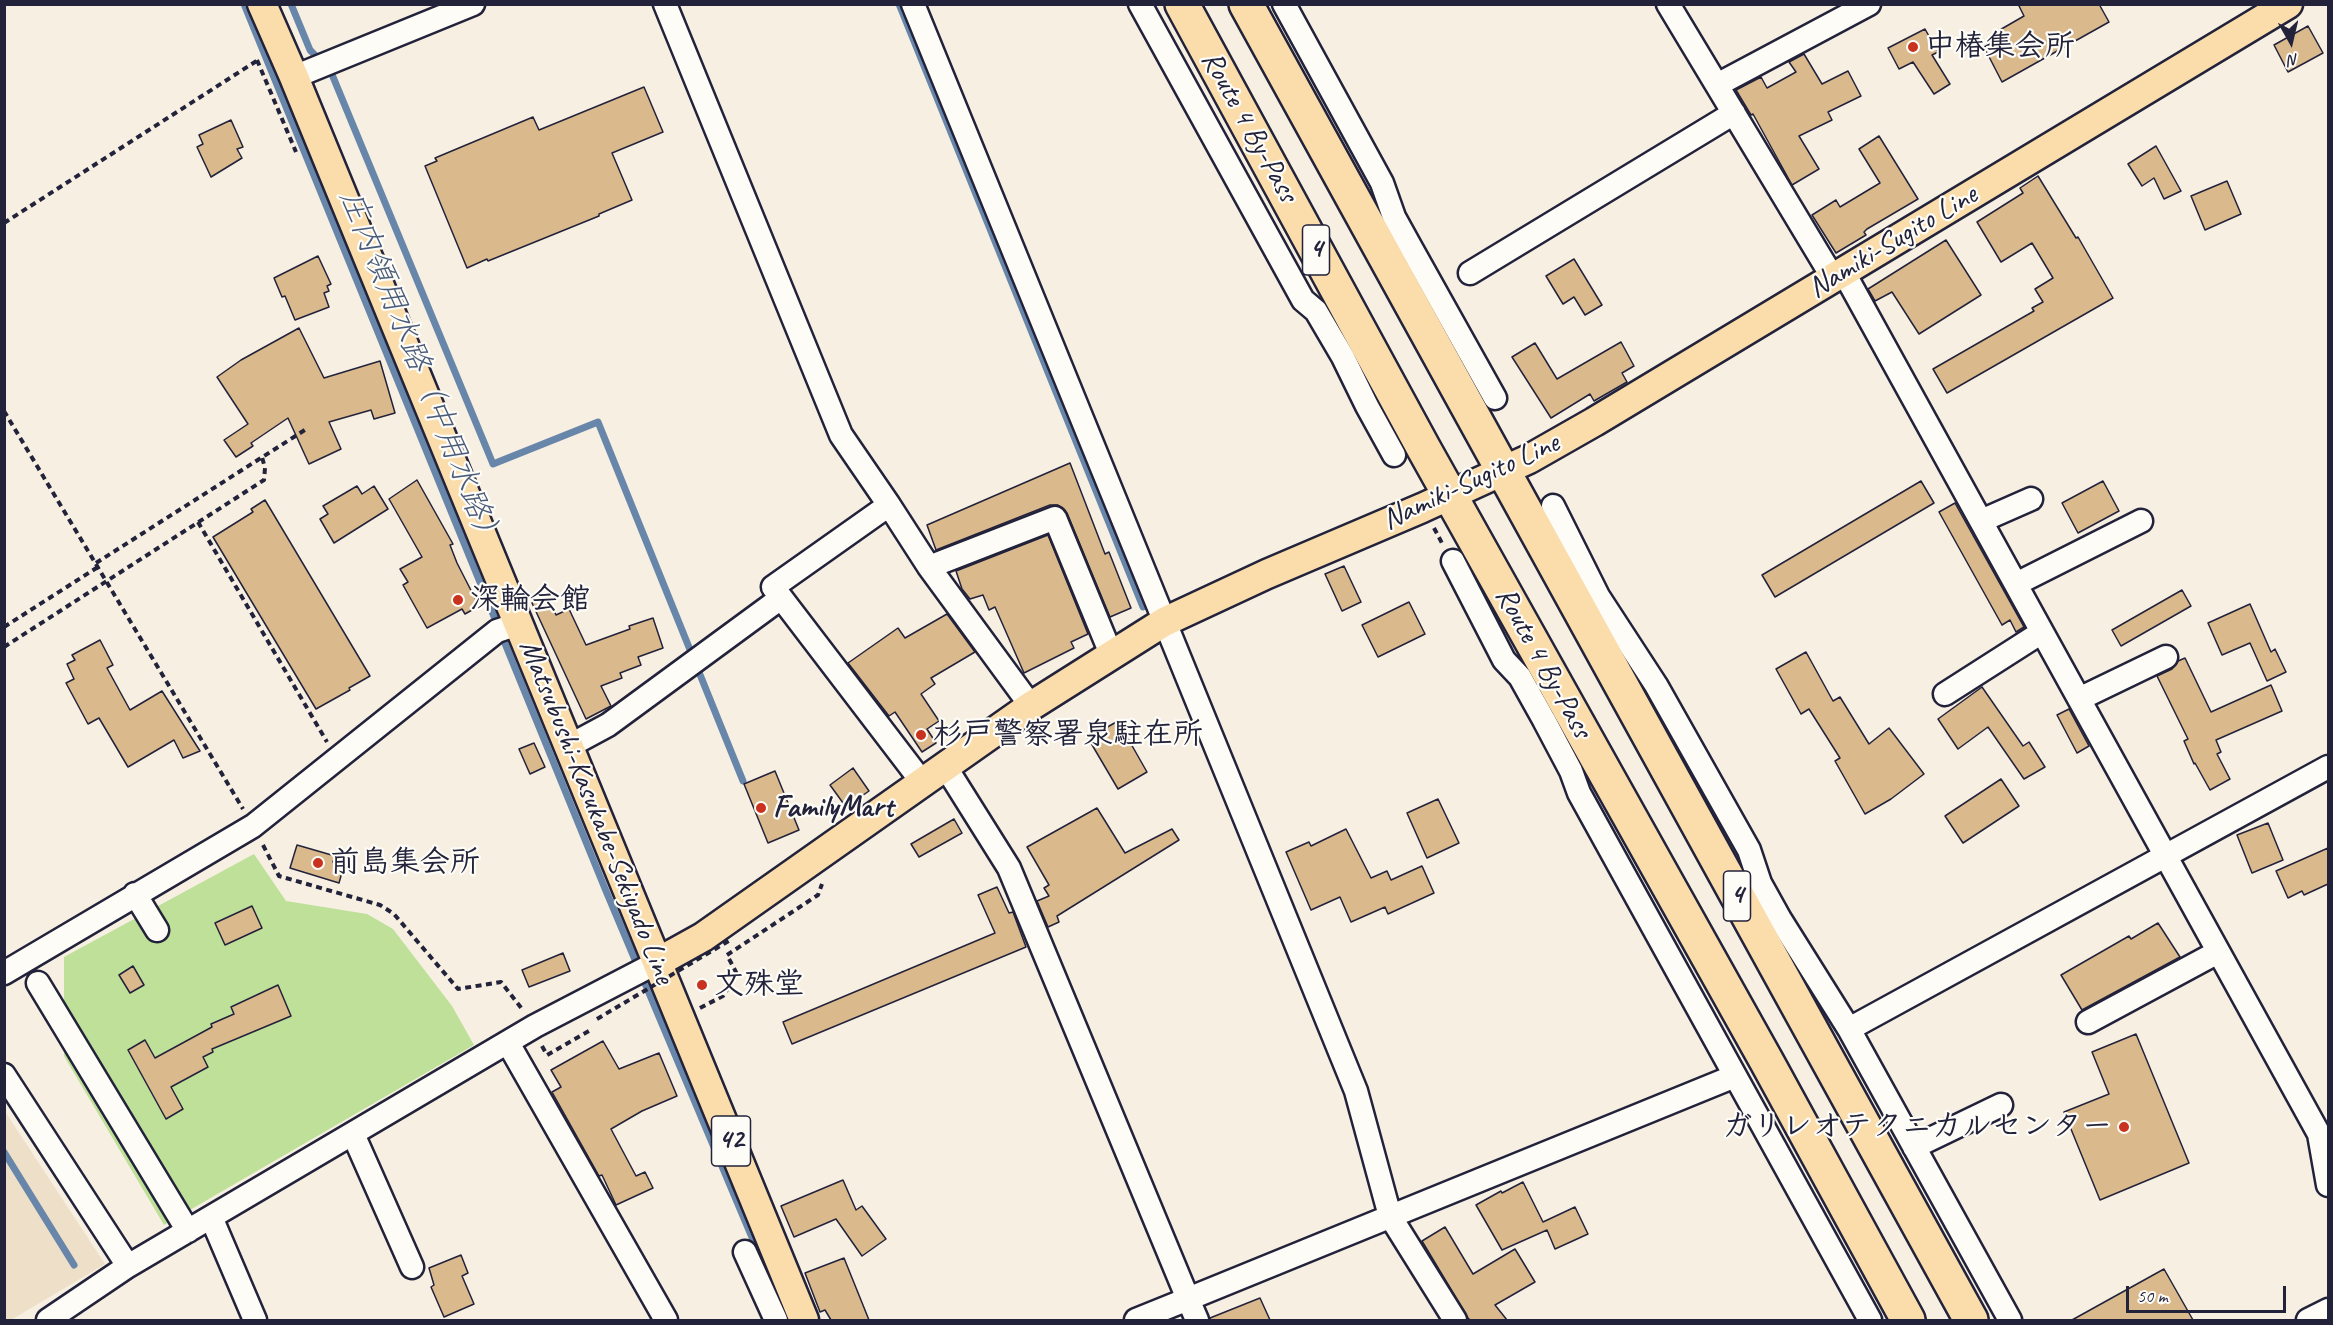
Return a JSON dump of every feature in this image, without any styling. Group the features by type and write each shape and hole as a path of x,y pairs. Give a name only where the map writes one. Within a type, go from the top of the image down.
{"highway":[{"name":"Route 4 By-Pass","path":"1182,4 1356,350 1450,495 1908,1320"},
{"name":"Route 4 By-Pass","path":"1246,4 1398,253 1503,472 1770,928 1971,1320"}],"main road":[{"name":"Matsubushi-Kasukabe-Sekiyado Line","path":"262,4 804,1320"},
{"name":"Namiki-Sugito Line","path":"658,962 703,937 1031,706 1164,622 1267,573 1503,472 1594,422 2289,4"}],"street":[{"path":"294,77 473,4"},
{"path":"665,4 841,435 929,567 1031,706"},
{"path":"913,4 1356,1091 1390,1216 1455,1320"},
{"path":"1140,4 1303,300 1356,350 1367,406 1394,455"},
{"path":"1284,4 1382,183 1394,217 1398,253 1495,398"},
{"path":"1668,4 1734,113 1838,274 1982,521 2319,1134 2326,1158 2328,1185"},
{"path":"1717,85 1869,4"},
{"path":"1470,273 1734,113"},
{"path":"1982,521 2031,499"},
{"path":"889,505 773,587 933,774 1009,868 1197,1320"},
{"path":"1553,506 1599,596 1656,685 1749,850 1760,883 1770,928 1849,1029 2010,1320"},
{"path":"929,567 1055,518 1111,654"},
{"path":"2016,584 2140,521"},
{"path":"1452,561 1504,660 1520,677 1544,720 1571,771 1579,793 1870,1320"},
{"path":"568,746 608,725 781,598"},
{"path":"4,973 253,826 497,631 518,624"},
{"path":"1945,694 2042,632"},
{"path":"2079,699 2166,657"},
{"path":"1849,1029 2328,767"},
{"path":"135,894 157,930"},
{"path":"2088,1022 2218,952"},
{"path":"48,1320 128,1266 211,1217 508,1043 543,1034 658,962"},
{"path":"38,983 188,1231"},
{"path":"508,1043 666,1320"},
{"path":"4,1075 128,1266"},
{"path":"1136,1320 1735,1076"},
{"path":"1914,1147 2001,1105"},
{"path":"353,1134 412,1267"},
{"path":"1793,1182 1822,1163"},
{"path":"211,1217 255,1320"},
{"path":"745,1252 776,1320"},
{"path":"2308,1320 2328,1310"}],"path":[{"path":"4,223 278,47"},
{"path":"4,411 253,826 279,876 380,905 394,914 458,989 501,982 543,1034 542,1047 547,1055 589,1031"},
{"path":"4,627 308,428"},
{"path":"4,647 264,480 265,468 262,457"},
{"path":"198,522 337,759"},
{"path":"691,1013 723,996 737,974 727,955 818,895 827,873 833,845"},
{"path":"587,1024 732,939"}],"shaded area":[{"path":"4,1110 105,1264 11,1320 4,1320"}],"green space":[{"path":"254,854 286,901 367,914 393,929 452,1006 474,1045 164,1225 64,1056 64,957"}],"building":[{"path":"2018,4 2099,4 2109,22 2002,82 1984,47 1994,42 1991,35 2024,16"},
{"path":"2308,26 2323,53 2288,72 2274,45"},
{"path":"1925,29 1938,52 1932,55 1950,84 1934,94 1913,62 1899,69 1888,48"},
{"path":"1804,54 1822,84 1848,71 1861,96 1828,112 1832,120 1799,136 1819,169 1792,185 1753,114 1751,115 1736,90 1761,77 1767,88 1796,72 1789,62"},
{"path":"644,87 663,132 612,153 632,200 599,216 467,268 425,166 437,161 435,158 533,117 539,130"},
{"path":"231,120 243,147 237,149 242,158 211,177 197,147 203,144 199,135"},
{"path":"1879,136 1918,199 1867,229 1864,232 1866,235 1836,253 1812,215 1836,200 1840,207 1880,183 1859,149"},
{"path":"2156,146 2181,191 2164,199 2154,178 2142,186 2128,164"},
{"path":"2038,176 2076,238 2078,237 2113,298 1947,393 1933,369 2034,311 2032,308 2043,302 2035,289 2053,278 2032,243 2001,262 1977,222 2023,193 2020,188"},
{"path":"2227,181 2241,214 2205,230 2191,196"},
{"path":"1946,240 1981,295 1919,334 1892,292 1875,301 1868,289"},
{"path":"318,256 331,284 327,286 329,291 324,293 329,307 295,320 274,278"},
{"path":"1574,259 1602,305 1585,315 1574,297 1563,304 1546,276"},
{"path":"299,328 324,378 380,361 395,413 374,419 371,410 329,422 341,449 309,464 288,418 251,443 253,446 236,457 224,440 248,424 217,377 241,360"},
{"path":"1621,342 1634,366 1622,373 1627,382 1594,401 1590,394 1551,418 1512,357 1535,343 1557,379"},
{"path":"1070,463 1105,554 1109,552 1131,608 1110,617 1067,513 1058,505 1050,505 936,550 927,525"},
{"path":"417,480 453,544 450,545 457,563 479,606 465,614 462,609 427,628 403,585 408,582 400,569 422,557 389,499"},
{"path":"1921,481 1934,503 1775,597 1762,575"},
{"path":"2103,481 2119,511 2078,533 2062,503"},
{"path":"357,486 362,494 374,486 388,509 334,543 320,519 328,514 323,506"},
{"path":"265,500 370,676 316,709 213,537 253,512 251,509"},
{"path":"1955,503 2024,627 2016,632 2010,620 2002,625 1939,512"},
{"path":"1048,535 1088,634 1071,642 1074,648 1024,673 995,607 989,610 983,595 970,599 962,589 956,571"},
{"path":"1344,566 1361,602 1342,611 1325,574"},
{"path":"2182,590 2191,606 2121,646 2112,630"},
{"path":"548,596 556,615 569,609 586,645 653,618 663,648 638,657 641,665 620,673 622,678 601,686 611,706 586,719 532,603"},
{"path":"1409,602 1425,634 1378,657 1362,625"},
{"path":"2250,604 2271,652 2275,649 2286,672 2267,681 2250,643 2222,655 2208,623"},
{"path":"947,614 975,652 931,678 935,684 921,694 939,721 927,729 936,743 922,752 895,712 889,716 848,663 898,628 905,638"},
{"path":"100,640 113,665 107,668 130,710 162,691 200,751 183,758 174,740 128,767 99,718 88,724 66,683 74,679 67,664 75,660 72,655"},
{"path":"1806,652 1833,701 1840,697 1869,744 1889,728 1924,774 1891,799 1865,814 1835,761 1840,758 1809,709 1801,714 1776,669"},
{"path":"2185,658 2211,712 2271,685 2282,711 2216,740 2221,752 2217,754 2230,779 2210,790 2194,764 2184,741 2188,739 2157,676 2172,669 2178,661"},
{"path":"1982,687 2023,746 2029,742 2045,767 2024,779 1988,727 1958,749 1938,719"},
{"path":"2069,709 2089,746 2077,753 2057,715"},
{"path":"1118,721 1147,772 1118,789 1088,738"},
{"path":"534,743 545,767 530,774 519,749"},
{"path":"853,768 869,791 846,807 830,785"},
{"path":"775,771 799,830 768,843 744,784"},
{"path":"2001,779 2019,806 1963,843 1945,816"},
{"path":"1438,799 1459,843 1427,858 1407,813"},
{"path":"1097,808 1125,853 1172,829 1179,840 1057,916 1059,922 1048,927 1037,901 1049,896 1044,888 1049,885 1027,847"},
{"path":"954,819 962,833 919,857 911,844"},
{"path":"2268,823 2283,860 2252,873 2237,835"},
{"path":"1346,829 1371,878 1387,871 1391,880 1422,866 1434,893 1388,914 1385,907 1351,922 1340,897 1311,910 1286,852 1309,842 1311,846"},
{"path":"297,845 335,856 333,862 344,865 339,883 290,868"},
{"path":"2328,848 2328,884 2304,895 2302,891 2288,898 2276,871"},
{"path":"997,887 1009,913 1013,912 1026,947 792,1044 783,1022 995,933 978,895"},
{"path":"252,906 262,928 225,945 215,923"},
{"path":"2158,923 2180,957 2082,1010 2061,975 2129,936 2131,939"},
{"path":"563,953 570,971 529,987 522,970"},
{"path":"133,966 144,985 130,993 119,975"},
{"path":"278,985 291,1016 212,1049 213,1052 203,1057 208,1067 171,1087 183,1109 166,1119 128,1050 145,1040 155,1058 212,1027 211,1024 234,1014 231,1007"},
{"path":"2136,1034 2189,1163 2100,1200 2064,1112 2109,1094 2092,1052"},
{"path":"603,1041 619,1069 659,1053 677,1096 642,1111 611,1129 636,1176 645,1172 653,1188 616,1205 602,1175 599,1176 552,1092 561,1087 551,1070"},
{"path":"843,1180 856,1210 862,1206 886,1239 862,1256 836,1219 794,1237 781,1206"},
{"path":"1523,1182 1543,1222 1575,1207 1588,1234 1555,1249 1547,1230 1502,1250 1476,1205"},
{"path":"1445,1227 1473,1274 1515,1249 1535,1282 1495,1305 1507,1320 1470,1320 1468,1318 1422,1241"},
{"path":"461,1255 468,1273 462,1276 474,1304 444,1317 431,1287 434,1285 429,1268"},
{"path":"844,1258 869,1320 831,1320 825,1310 820,1312 805,1273"},
{"path":"2164,1269 2193,1320 2072,1320"},
{"path":"1260,1298 1270,1320 1210,1320 1210,1318"}],"waterway":[{"name":"庄内領用水路（中用水路）","path":"244,4 606,891 772,1285"},
{"path":"291,4 310,50 331,72 493,464 598,422 743,781"},
{"path":"899,4 1143,607"},
{"path":"4,1152 74,1265"}],"place":[{"name":"中椿集会所","path":"1913,47"},
{"name":"深輪会館","path":"458,600"},
{"name":"杉戸警察署泉駐在所","path":"921,735"},
{"name":"FamilyMart","path":"761,808"},
{"name":"前島集会所","path":"318,863"},
{"name":"文殊堂","path":"702,985"},
{"name":"ガリレオテクニカルセンター","path":"2124,1127"}]}
